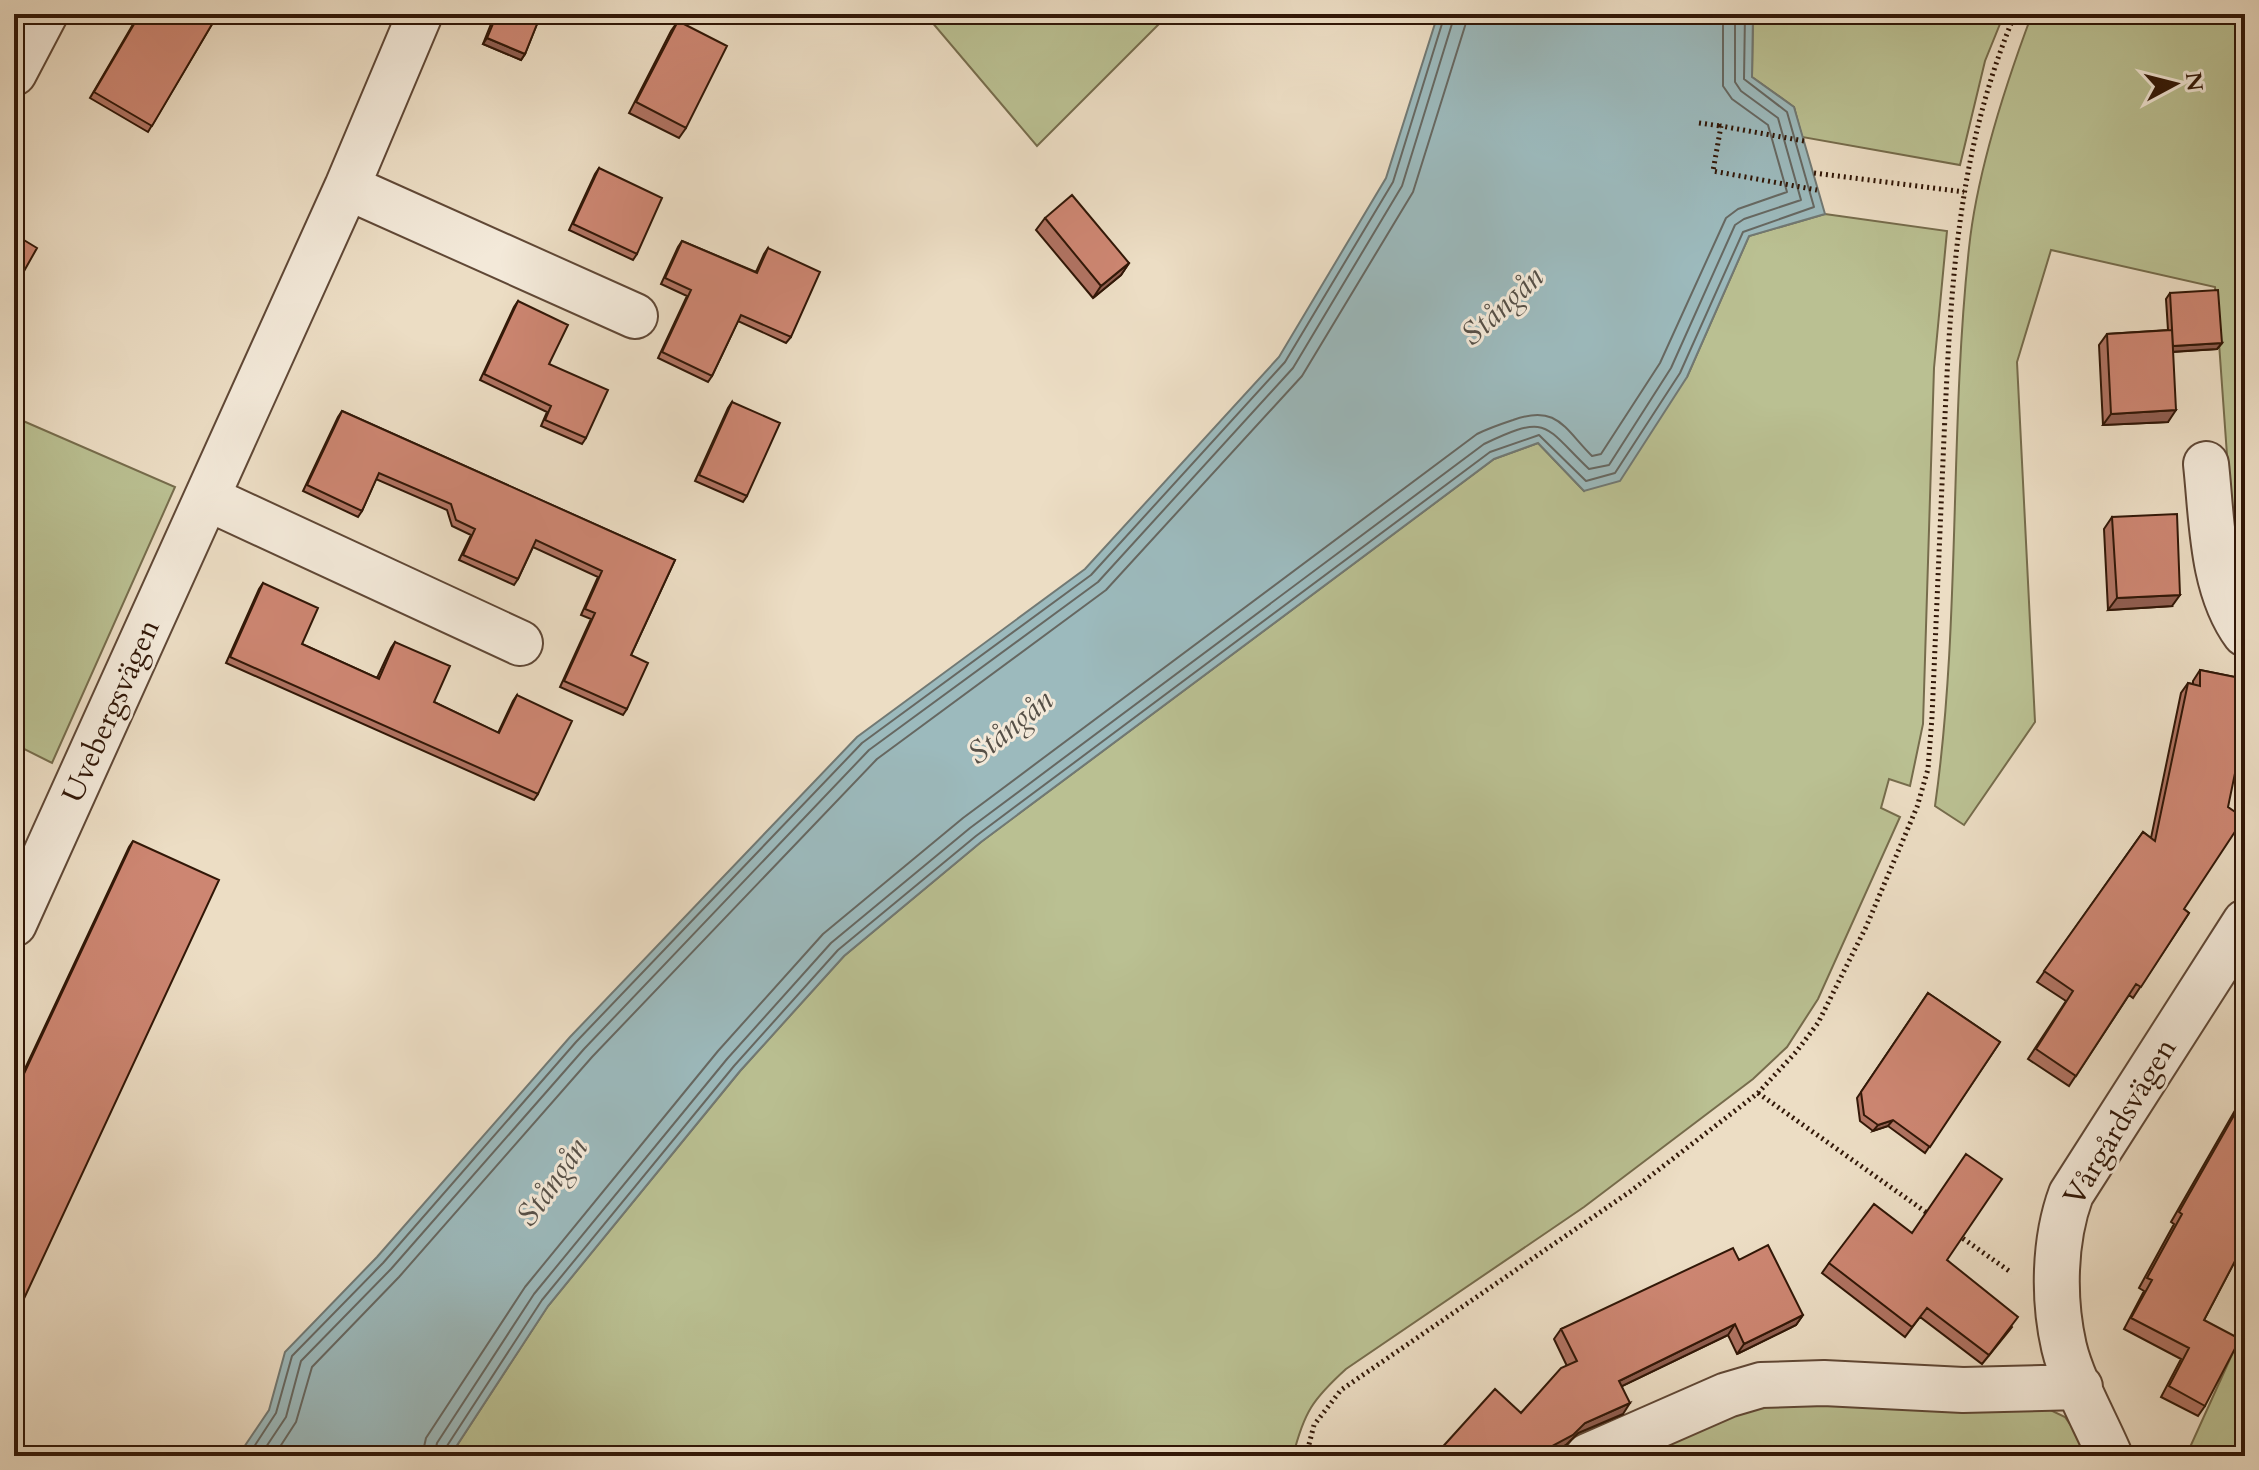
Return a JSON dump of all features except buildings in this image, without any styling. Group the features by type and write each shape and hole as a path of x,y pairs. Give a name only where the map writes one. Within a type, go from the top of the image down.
{"street":[{"path":"14,73 45,14"},
{"name":"Uvebergsvägen","path":"14,924 347,187 420,14"},
{"path":"347,187 635,316"},
{"path":"2206,464 2219,565 2228,602 2245,634"},
{"path":"207,498 520,643"},
{"name":"Vårgårdsvägen","path":"2110,1456 2065,1349 2058,1306 2061,1221 2071,1194 2245,922"},
{"path":"1588,1456 1727,1395 1761,1385 1824,1383 1963,1390 2080,1387"}],"path":[{"path":"1306,1456 1314,1425 1341,1390 1631,1191 1758,1093 1818,1023 1866,927 1917,807 1928,769 1955,248 1980,112 2015,14"},
{"path":"1699,123 1804,141"},
{"path":"1721,126 1713,171 1817,190"},
{"path":"1814,173 1964,192"},
{"path":"1758,1093 1940,1223"},
{"path":"1953,1232 2058,1306"}],"green space":[{"path":"925,14 1169,14 1037,146"},
{"path":"1753,14 2004,14 1985,61 1960,165 1802,137 1794,107 1752,77"},
{"path":"2032,14 2245,14 2245,590 2234,553 2215,287 2051,250 2017,362 2035,722 1964,825 1935,806 1952,598 1963,318 1978,189 2002,99"},
{"path":"1825,214 1947,231 1934,368 1923,724 1910,786 1889,779 1881,808 1900,817 1818,999 1787,1047 1753,1079 1584,1207 1346,1369 1311,1407 1293,1456 450,1456 548,1306 740,1071 844,956 981,842 1494,459 1538,443 1584,491 1687,377 1749,236"},
{"path":"14,417 175,487 52,763 14,744"},
{"path":"2245,1326 2245,1456 2186,1456"},
{"path":"1759,1401 2038,1404 2065,1417 2092,1456 1633,1456"}],"water":[{"name":"Stångån","path":"1438,14 1753,14 1752,77 1794,107 1825,214 1749,236 1687,377 1620,481 1584,491 1538,443 1494,459 981,842 844,956 740,1071 548,1306 450,1456 238,1456 269,1410 285,1352 377,1257 570,1037 857,737 1085,569 1279,357 1386,178"}]}
